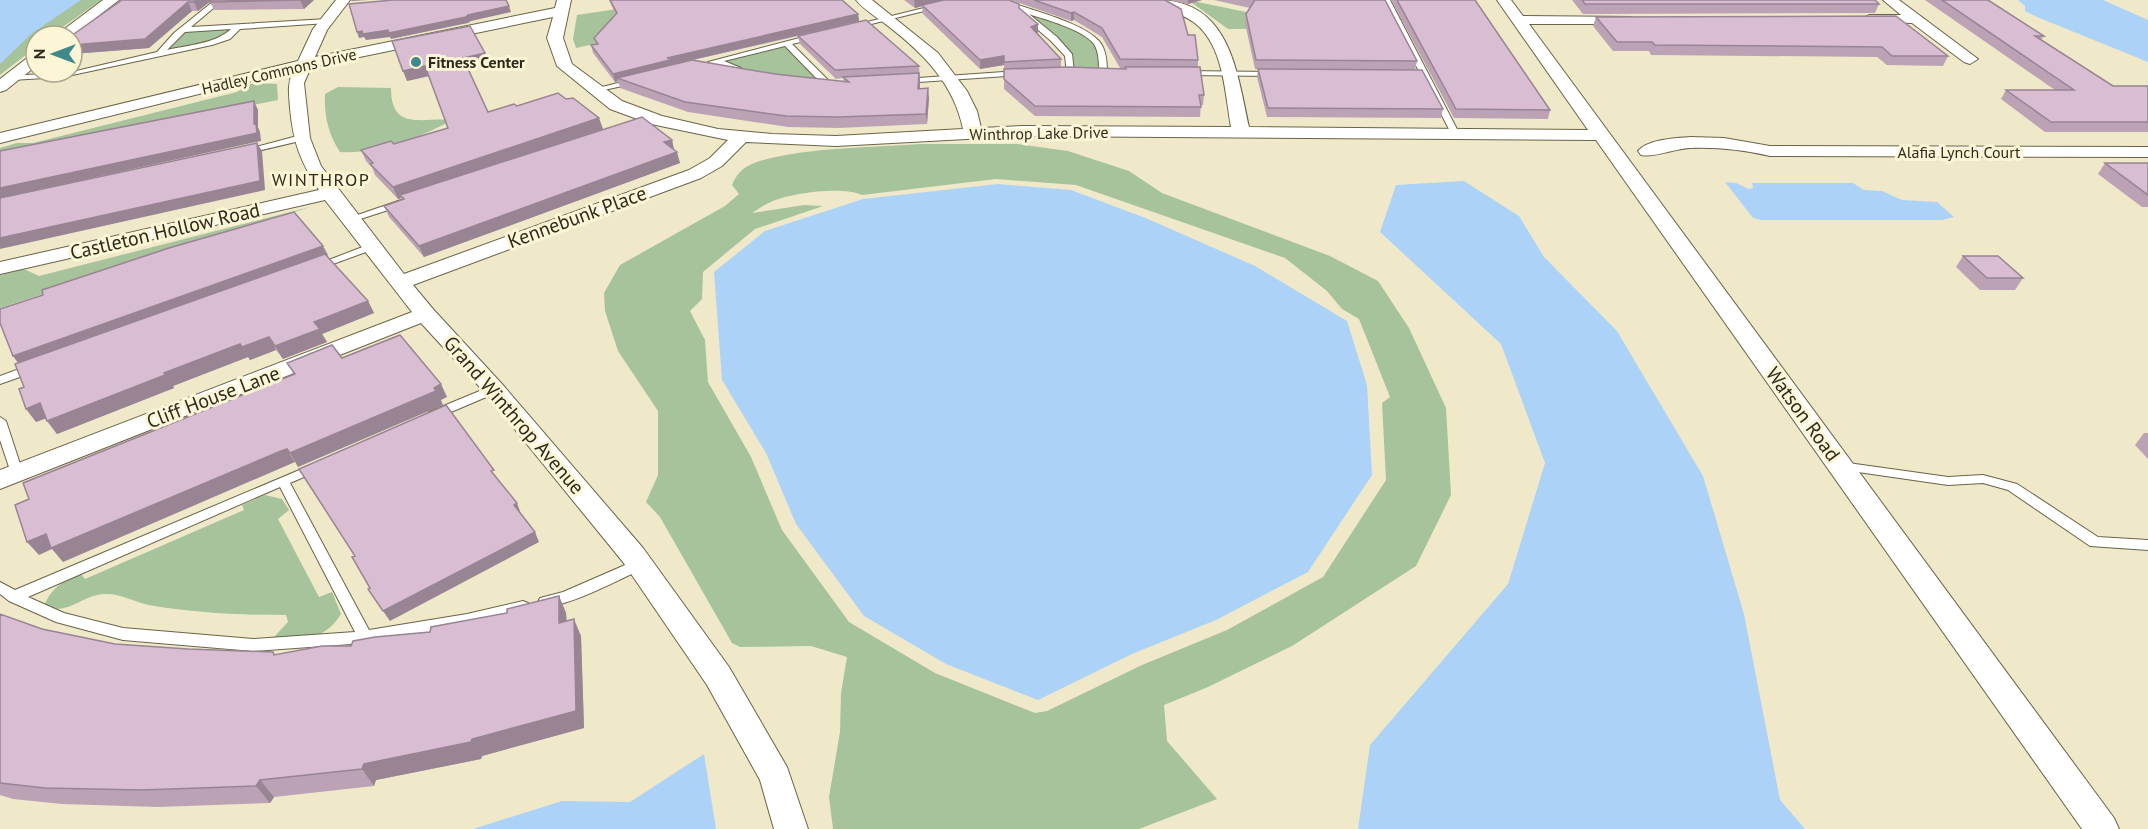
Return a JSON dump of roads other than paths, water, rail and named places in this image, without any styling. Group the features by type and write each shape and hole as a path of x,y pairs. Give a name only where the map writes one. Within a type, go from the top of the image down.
{"street":[{"path":"79,24 112,0"},
{"path":"863,0 927,50 952,78 972,120 973,133"},
{"path":"1164,0 1212,30 1225,59 1241,132"},
{"name":"Watson Road","path":"1504,0 2102,829"},
{"path":"1890,0 1970,59"},
{"name":"Hadley Commons Drive","path":"0,138 303,64 562,6"},
{"name":"Winthrop Lake Drive","path":"562,6 555,38 559,54 565,66 594,90 616,105 651,118 717,134 836,141 1023,131 1455,134 1609,143"},
{"name":"Grand Winthrop Avenue","path":"338,9 320,29 296,83 301,138 312,166 330,193 425,314 494,389 639,564 718,676 775,777 792,829"},
{"path":"1857,19 1916,19"},
{"path":"1518,20 1644,20"},
{"path":"5,83 24,68"},
{"name":"Kennebunk Place","path":"402,282 695,174 716,162 742,136"},
{"name":"Alafia Lynch Court","path":"1609,143 1675,159 1754,159 1770,151 2148,152"},
{"name":"Castleton Hollow Road","path":"0,268 330,193"},
{"name":"Cliff House Lane","path":"9,476 425,314"}],"lane":[{"path":"160,54 219,0"},
{"path":"850,28 964,0"},
{"path":"998,0 1082,31 1097,42 1103,58 1103,72"},
{"path":"1386,0 1455,134"},
{"path":"184,30 239,26 338,9"},
{"path":"1020,10 1070,56 1070,72"},
{"path":"5,83 63,75 160,54 227,37 239,26"},
{"path":"704,63 829,33"},
{"path":"786,43 829,82 808,81"},
{"path":"716,61 727,67 746,72"},
{"path":"897,81 1032,72"},
{"path":"1060,72 1081,72"},
{"path":"1092,72 1115,72"},
{"path":"1174,73 1283,74"},
{"path":"1413,74 1424,74"},
{"path":"594,90 646,78"},
{"path":"632,124 651,118"},
{"path":"234,154 301,138"},
{"path":"351,219 409,200"},
{"path":"304,271 373,246"},
{"path":"0,380 45,364"},
{"path":"422,420 494,389"},
{"path":"0,421 9,476"},
{"path":"14,597 326,462"},
{"path":"1840,466 1948,481 1983,479 2012,487 2095,542 2148,545"},
{"path":"283,481 365,637"},
{"path":"0,587 14,597 61,618 123,634 253,645 365,637 467,620 566,597 639,564"}],"water":[{"path":"0,0 81,0 46,24 24,24 24,41 0,64"},
{"path":"2018,0 2103,0 2148,20 2148,62 2037,17 2025,11 2025,6"},
{"path":"1464,181 1519,216 1544,257 1617,331 1703,476 1744,614 1780,800 1805,829 1358,829 1370,745 1508,584 1545,463 1501,344 1380,232 1396,185"},
{"path":"1725,182 1736,183 1749,189 1753,188 1752,183 1853,183 1864,190 1882,191 1902,200 1937,202 1954,217 1942,220 1761,220 1753,218"},
{"path":"998,184 1071,190 1148,219 1255,266 1347,321 1367,385 1372,475 1308,572 1216,620 1132,654 1038,700 946,664 864,616 796,524 766,453 722,380 714,272 765,231 863,199"},
{"path":"704,754 716,829 473,829 562,801 630,802"}],"place":[{"name":"Fitness Center","path":"416,62"}],"district":[{"name":"WINTHROP","path":"321,179"}]}
